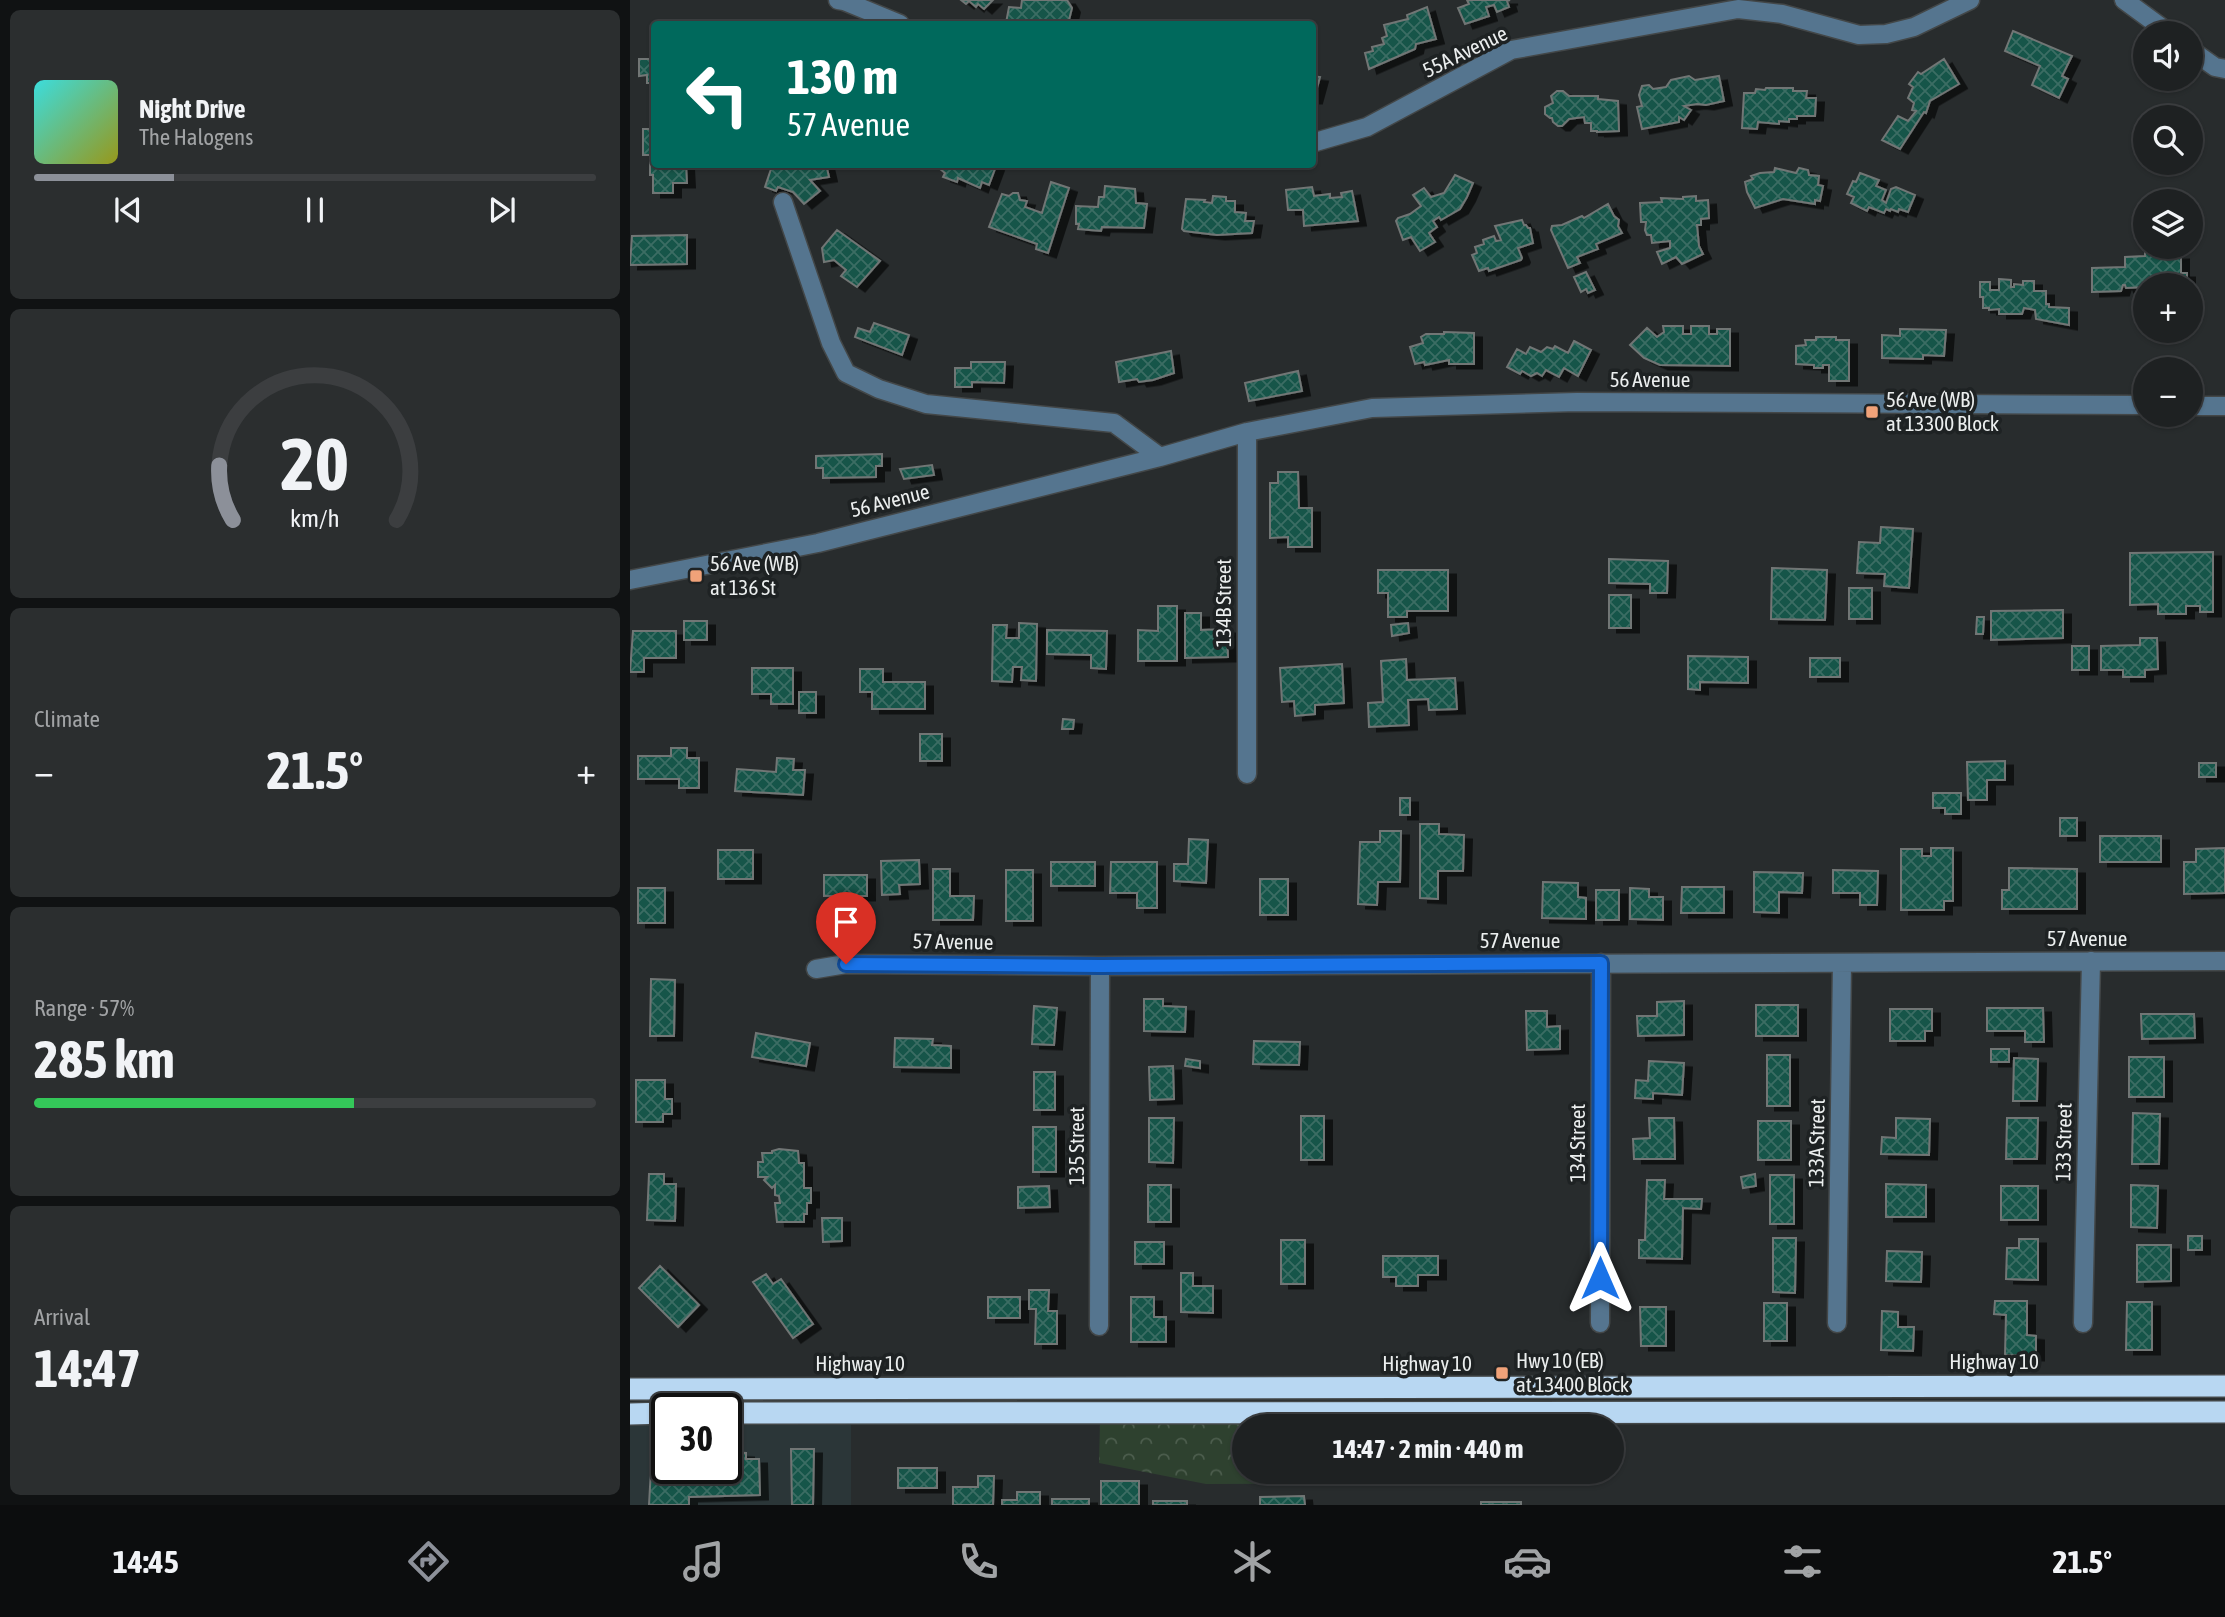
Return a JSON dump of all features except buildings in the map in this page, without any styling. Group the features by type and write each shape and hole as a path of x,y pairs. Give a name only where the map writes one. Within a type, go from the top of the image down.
{"highway":[{"path":"630,1377 810,1378 837,1389"},
{"name":"Highway 10","path":"630,1389 2225,1386"},
{"path":"742,1413 2225,1412"},
{"path":"630,1413 651,1413"}],"street":[{"path":"838,0 892,21"},
{"name":"55A Avenue","path":"1316,142 1367,127 1511,50 1738,9 1782,14 1859,35 1886,34 1914,27 1970,0"},
{"path":"2124,0 2153,21"},
{"path":"2203,58 2215,67 2225,69"},
{"path":"783,202 831,343 846,373 879,389 926,404 1114,423 1160,457"},
{"name":"56 Avenue","path":"630,580 818,542 1160,457 1247,432 1372,408 1577,402 2133,405"},
{"path":"2203,405 2225,406"},
{"name":"134B Street","path":"1247,432 1247,774"},
{"name":"133 Street","path":"2083,1323 2091,961"},
{"name":"57 Avenue","path":"816,970 846,964 1100,966 2225,961"},
{"name":"134 Street","path":"1600,1323 1601,963"},
{"name":"133A Street","path":"1837,1323 1842,963"},
{"name":"135 Street","path":"1099,1326 1100,966"}],"shaded area":[{"path":"630,1417 651,1417 651,1484 742,1484 742,1417 851,1417 851,1505 630,1505"}],"green space":[{"path":"1100,1422 1232,1423 1232,1484 1206,1484 1099,1463"}],"place":[{"name":"56 Ave (WB) at 13300 Block","path":"1872,412"},
{"name":"56 Ave (WB) at 136 St","path":"696,576"},
{"name":"Hwy 10 (EB) at 13400 Block","path":"1502,1373"}],"route":[{"path":"846,964 1100,966 1601,963 1600,1278"}]}
